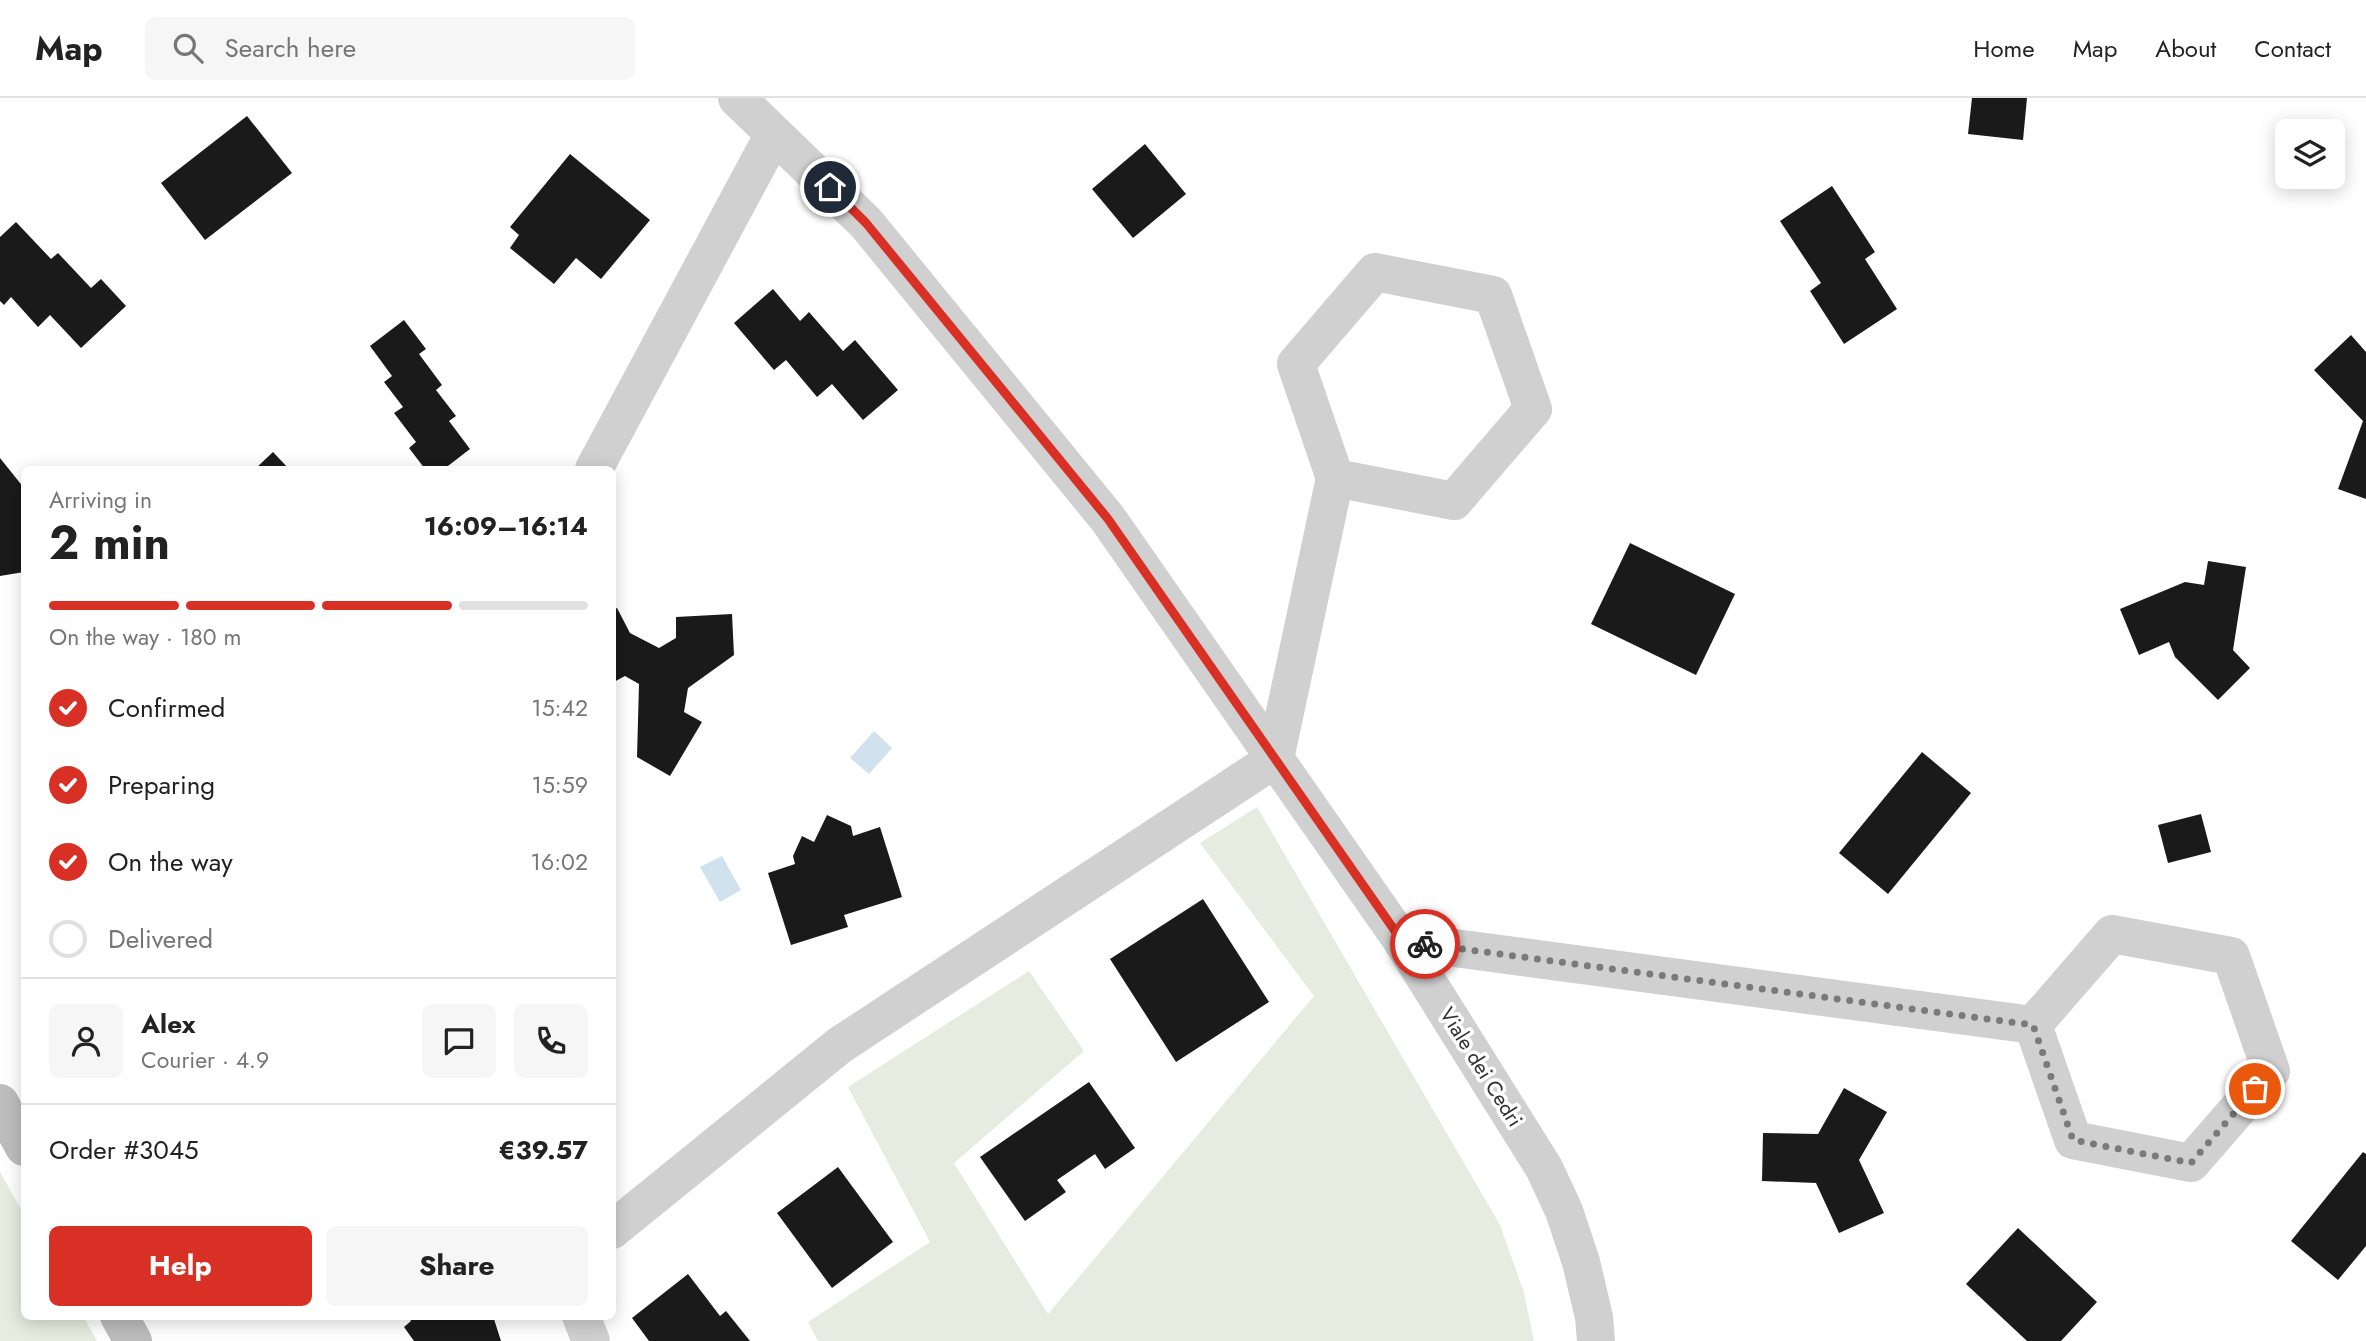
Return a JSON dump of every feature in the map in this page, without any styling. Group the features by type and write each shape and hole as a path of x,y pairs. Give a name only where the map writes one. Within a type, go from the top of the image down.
{"street":[{"name":"Viale dei Cedri","path":"737,98 866,223 1108,519 1402,941 1544,1168 1573,1236 1604,1333"},
{"path":"596,466 774,134"},
{"path":"616,1227 840,1045 1275,759 1335,478 1296,364 1375,272 1493,295 1533,409 1454,501 1335,478"},
{"path":"2112,934 2231,956 2271,1071 2191,1163 2073,1140 2033,1025 2112,934"},
{"path":"1402,941 2033,1025"},
{"path":"0,1103 21,1142"},
{"path":"121,1320 132,1341"},
{"path":"583,1320 591,1341"}],"shaded area":[{"path":"1257,807 1500,1225 1524,1293 1534,1341 818,1341 808,1322 930,1242 848,1087 1029,971 1084,1051 954,1163 1048,1314 1314,996 1200,843"},
{"path":"0,1172 21,1210 21,1320 85,1320 97,1341 0,1341"}],"water":[{"path":"874,731 892,748 869,774 850,758"},
{"path":"722,856 741,890 720,902 700,867"}],"building":[{"path":"1972,98 2027,98 2023,140 1968,134"},
{"path":"247,116 292,173 205,240 161,183"},
{"path":"1145,144 1186,194 1133,238 1092,189"},
{"path":"570,154 650,220 601,279 576,258 554,284 510,248 519,235 510,227"},
{"path":"1832,186 1875,252 1865,259 1897,309 1844,344 1810,291 1821,283 1780,221"},
{"path":"16,222 51,259 58,253 91,288 101,279 126,306 81,348 50,315 38,327 11,297 4,305 0,301 0,237"},
{"path":"773,289 800,321 809,312 843,351 855,340 898,390 863,420 832,384 817,397 786,360 774,370 734,323"},
{"path":"404,320 426,349 419,354 442,385 436,390 456,416 449,421 470,449 448,466 423,466 409,448 416,442 394,413 403,407 384,382 392,376 370,346"},
{"path":"2351,335 2366,352 2366,499 2338,489 2363,421 2314,370"},
{"path":"273,452 286,466 258,466"},
{"path":"0,458 21,484 21,572 0,576"},
{"path":"1630,543 1735,594 1696,675 1591,624"},
{"path":"2208,561 2246,567 2233,650 2250,668 2218,700 2175,657 2169,642 2139,655 2120,609 2185,582 2204,585"},
{"path":"616,608 630,633 659,648 676,638 676,617 732,614 734,655 688,688 684,712 702,722 670,776 637,757 639,684 625,676 616,681"},
{"path":"1922,752 1971,793 1888,894 1839,853"},
{"path":"2201,814 2211,852 2168,863 2158,825"},
{"path":"827,815 851,826 853,836 880,827 902,897 844,915 848,927 791,945 768,873 795,864 793,856 802,836 814,842"},
{"path":"1203,899 1269,1002 1176,1062 1110,959"},
{"path":"1089,1082 1135,1148 1105,1169 1095,1154 1057,1180 1066,1192 1025,1221 980,1157"},
{"path":"1844,1088 1887,1112 1859,1160 1884,1213 1839,1233 1816,1183 1762,1181 1763,1133 1818,1134"},
{"path":"2363,1152 2366,1154 2366,1246 2338,1280 2291,1241"},
{"path":"838,1167 893,1242 832,1288 777,1213"},
{"path":"2018,1228 2097,1302 2061,1341 2027,1341 1966,1284"},
{"path":"688,1274 720,1316 726,1311 750,1341 649,1341 632,1318"},
{"path":"494,1320 501,1341 414,1341 404,1327 411,1321"}],"way so far":[{"path":"1425,944 2033,1025 2073,1140 2191,1163 2255,1089"}],"route":[{"path":"830,187 866,223 1108,519 1402,941 1425,944"}]}
